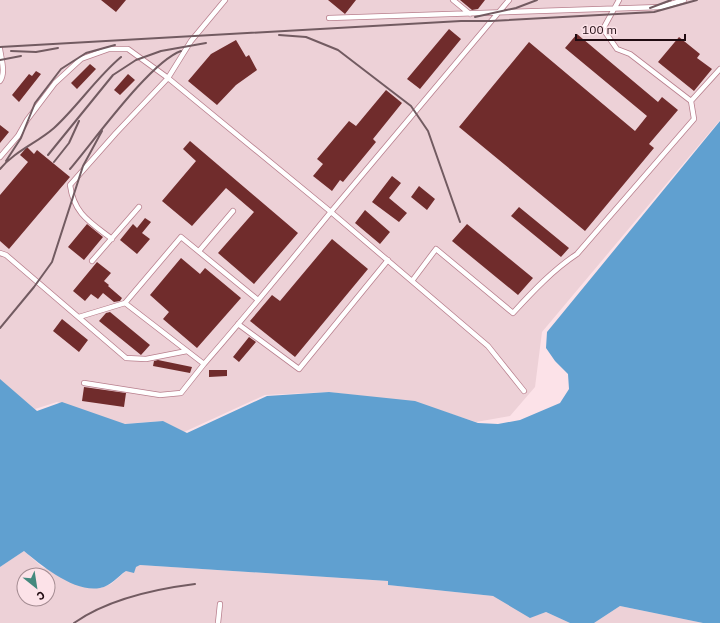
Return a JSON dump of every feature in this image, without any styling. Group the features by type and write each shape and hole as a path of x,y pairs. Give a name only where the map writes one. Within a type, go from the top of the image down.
{"lane":[{"path":"112,239 80,212 72,196 70,185 168,78 191,41 225,0"},
{"path":"453,0 470,14"},
{"path":"84,383 160,395 181,393 509,0"},
{"path":"412,281 436,249 513,313 540,283 551,276 558,266 577,254 694,119 691,101 630,54 617,49 603,29 619,0"},
{"path":"330,18 661,7 684,0"},
{"path":"0,49 2,78 0,81"},
{"path":"0,157 18,136 27,120 55,83 81,59 109,49 128,49 168,78 331,212 488,346 524,391"},
{"path":"691,101 720,69"},
{"path":"92,261 139,207"},
{"path":"199,252 233,211"},
{"path":"79,317 125,303 181,237 258,300"},
{"path":"0,253 6,254 126,358 146,359 187,351"},
{"path":"238,324 298,369 388,260"},
{"path":"125,303 204,364"},
{"path":"218,623 220,604"}],"shaded area":[{"path":"0,0 720,0 720,120 542,332 535,387 510,416 476,422 414,402 328,392 265,395 184,432 162,421 123,424 57,402 35,409 0,380"},
{"path":"24,551 42,567 16,567 16,607 56,607 56,572 101,588 111,584 126,571 140,565 388,581 388,585 493,596 538,615 546,612 570,623 0,623 0,567"},
{"path":"620,606 703,623 594,623"}],"water":[{"path":"720,121 720,623 703,623 620,606 594,623 570,623 546,612 530,618 493,596 388,585 388,581 140,565 136,567 134,573 126,571 104,587 90,588 80,586 59,577 56,575 56,567 44,567 24,551 0,567 0,379 37,411 62,402 125,424 163,421 187,433 267,396 329,392 415,401 478,423 498,424 520,420 560,403 569,389 568,374 555,361 546,348 547,332"}],"building":[{"path":"101,0 126,0 116,12"},
{"path":"328,0 356,0 345,14"},
{"path":"460,0 485,0 478,9 472,10"},
{"path":"449,29 461,39 420,89 407,79"},
{"path":"577,34 658,102 662,97 678,110 649,144 654,148 585,231 459,127 529,42 635,131 647,116 565,48"},
{"path":"679,37 700,54 697,58 712,69 694,91 658,62"},
{"path":"236,40 246,57 249,55 257,70 236,85 217,105 188,81 211,54"},
{"path":"90,64 96,69 77,89 71,83"},
{"path":"36,71 41,74 19,102 12,95 29,74 32,76"},
{"path":"128,74 135,80 120,95 114,90"},
{"path":"386,90 402,103 373,139 376,142 343,182 340,180 332,191 313,176 323,164 317,159 349,121 356,126"},
{"path":"0,125 9,132 0,143"},
{"path":"190,141 298,233 254,284 218,253 254,212 226,188 192,226 162,201 196,161 183,149"},
{"path":"27,147 34,154 37,150 70,177 9,249 0,241 0,195 28,162 20,155"},
{"path":"392,176 401,183 389,198 407,213 399,222 372,202"},
{"path":"419,186 435,199 427,210 411,197"},
{"path":"519,207 569,248 561,257 511,216"},
{"path":"365,210 390,232 380,244 355,223"},
{"path":"145,218 151,222 142,233 150,239 137,254 120,240 133,224 137,228"},
{"path":"87,224 103,237 84,260 68,247"},
{"path":"467,224 533,278 518,295 452,241"},
{"path":"332,239 368,269 295,357 250,321 272,295 280,301"},
{"path":"181,258 200,274 205,268 241,298 197,348 163,319 169,312 150,295"},
{"path":"97,262 111,273 104,281 122,298 120,301 114,302 103,293 98,299 91,294 85,301 73,291"},
{"path":"110,312 150,345 141,355 99,321 106,313"},
{"path":"62,319 88,340 79,352 53,331"},
{"path":"249,337 256,342 239,362 233,357"},
{"path":"158,360 192,367 190,373 153,366 154,361"},
{"path":"209,370 227,370 227,376 209,377"},
{"path":"84,387 126,393 124,407 82,401"}],"railway":[{"path":"475,17 516,8 537,0"},
{"path":"650,8 671,0"},
{"path":"0,47 461,21 491,21 654,12 697,0"},
{"path":"279,35 306,37 338,50 411,106 428,131 460,222"},
{"path":"48,155 113,75 136,60 161,51 206,43"},
{"path":"6,161 21,138 35,103 61,69 86,53 115,45"},
{"path":"11,51 36,52 58,48"},
{"path":"70,169 107,122 154,70 168,58 181,51"},
{"path":"0,60 21,56"},
{"path":"0,169 12,157 54,128 103,74 121,57"},
{"path":"54,162 69,143 79,121"},
{"path":"0,328 34,287 52,262 83,166 102,131"},
{"path":"74,623 102,607 132,596 195,584"}]}
